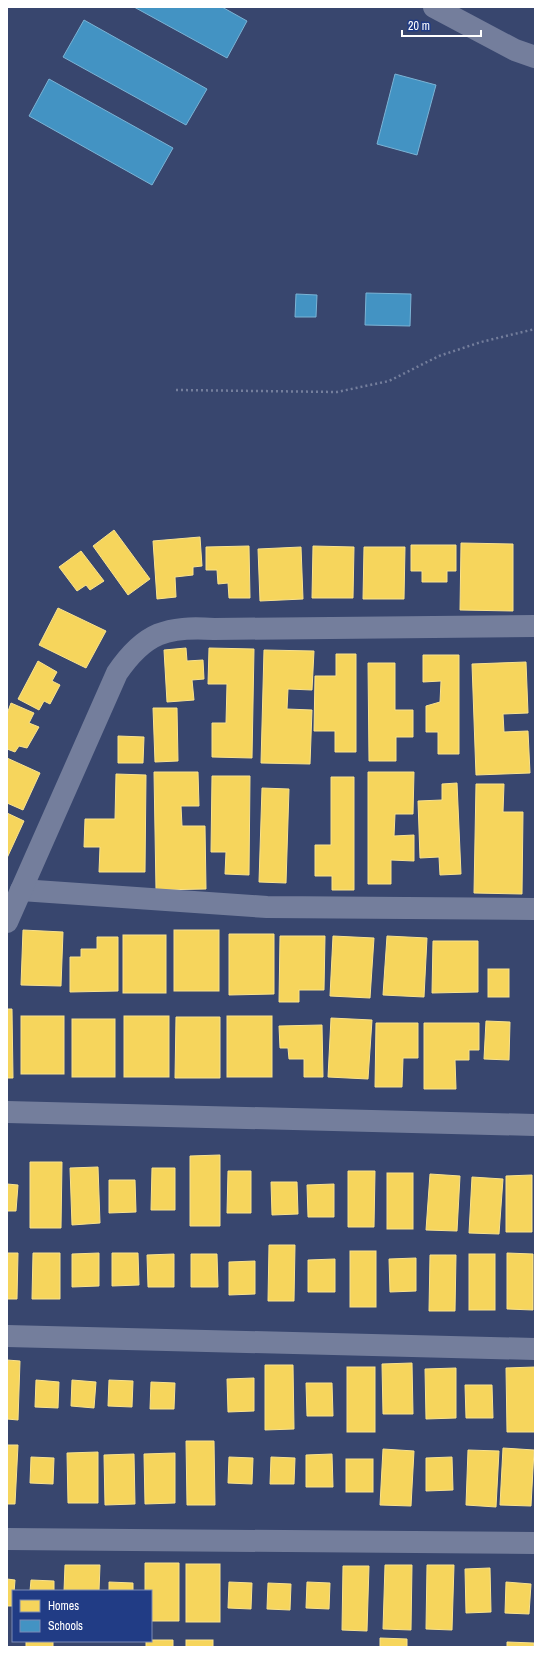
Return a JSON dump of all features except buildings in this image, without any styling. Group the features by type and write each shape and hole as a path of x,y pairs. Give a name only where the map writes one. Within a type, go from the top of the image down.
{"street":[{"path":"434,7 515,50 535,57"},
{"path":"7,922 117,673 129,656 142,644 158,634 175,629 192,628 535,626"},
{"path":"21,890 267,907 535,908"},
{"path":"7,1112 535,1125"},
{"path":"7,1336 535,1349"},
{"path":"7,1539 535,1543"}],"path":[{"path":"176,390 337,392 389,381 439,356 481,342 535,329"}]}
